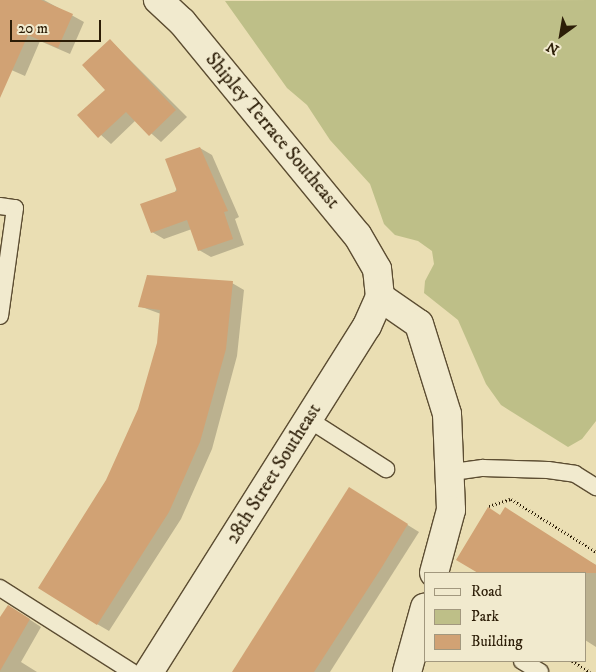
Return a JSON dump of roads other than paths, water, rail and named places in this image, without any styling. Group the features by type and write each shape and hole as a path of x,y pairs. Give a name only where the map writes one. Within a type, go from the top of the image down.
{"street":[{"name":"Shipley Terrace Southeast","path":"158,0 182,22 331,200 378,269"},
{"name":"28th Street Southeast","path":"149,672 367,326 380,297 378,269"},
{"path":"380,297 405,311 419,324 427,341 447,414 453,472 451,510 434,572"},
{"path":"407,672 424,611"}],"lane":[{"path":"0,206 14,208 0,316"},
{"path":"308,419 386,469"},
{"path":"453,472 483,468 548,470 575,474 596,487"},
{"path":"0,588 132,672"},
{"path":"524,662 540,672"}]}
